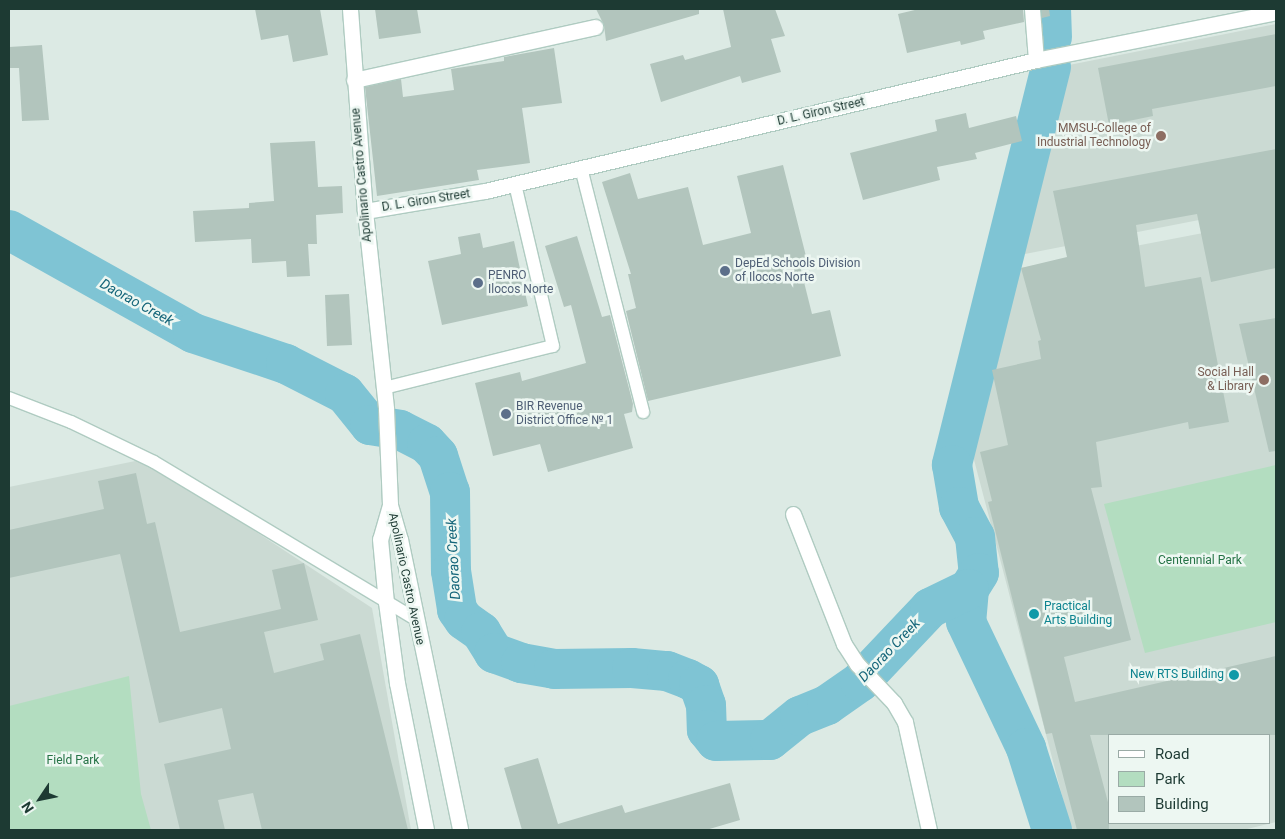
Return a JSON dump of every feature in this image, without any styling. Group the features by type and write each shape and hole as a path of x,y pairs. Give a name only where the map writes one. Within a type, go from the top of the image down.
{"street":[{"name":"Apolinario Castro Avenue","path":"350,9 365,211 386,409 390,504 400,539 414,619 460,830"},
{"path":"1032,9 1036,60"},
{"name":"D. L. Giron Street","path":"365,211 515,184 1036,60 1276,12"},
{"path":"354,80 595,26"},
{"name":"Apolinario Castro Avenue","path":"390,504 380,539 386,602 397,683 426,830"},
{"path":"793,514 841,637 865,672 887,695 905,722 929,830"}],"lane":[{"path":"581,168 643,412"},
{"path":"384,388 553,346 515,184"},
{"path":"9,398 71,422 154,462 414,619"}],"shaded area":[{"name":"MMSU-College of Industrial Technology","path":"1276,24 1276,205 1015,256 1064,66"},
{"path":"1276,219 1276,822 1270,823 1270,734 1108,734 1108,824 1268,824 1243,830 1071,830 967,433 1021,268"},
{"path":"145,459 372,608 411,830 9,830 9,487"}],"green space":[{"name":"Centennial Park","path":"1276,465 1276,622 1145,653 1104,504"},
{"name":"Field Park","path":"129,676 141,794 151,830 9,830 9,706"}],"building":[{"path":"255,9 320,9 328,55 293,62 288,35 261,40"},
{"path":"375,9 417,9 421,33 379,39"},
{"path":"596,9 699,9 699,14 606,41 604,25"},
{"path":"723,9 775,9 785,36 771,39 781,72 742,83 740,76 661,102 650,64 683,55 685,60 731,47"},
{"path":"919,9 1023,9 1024,22 983,31 985,39 961,45 960,41 907,53 898,14"},
{"path":"1041,9 1049,9 1050,16 1042,18"},
{"path":"1276,34 1276,86 1152,109 1153,116 1109,125 1098,68"},
{"path":"42,45 49,120 22,121 19,68 9,68 9,47"},
{"path":"554,48 562,103 522,108 530,163 477,170 479,180 377,196 365,87 401,79 403,97 454,90 451,69 504,61 504,57"},
{"path":"966,113 969,128 1016,116 1022,141 975,153 977,159 937,167 940,180 863,200 850,153 937,131 935,120"},
{"path":"315,141 318,187 342,186 343,213 316,215 317,244 308,244 310,276 287,277 286,261 252,263 251,239 195,242 193,211 249,208 249,203 274,201 270,143"},
{"path":"1276,149 1276,268 1211,282 1197,214 1136,225 1145,287 1201,277 1229,422 1189,429 1188,422 1096,442 1102,487 1091,488 1131,640 1064,657 1075,702 1276,656 1276,735 1090,735 1108,802 1109,830 1077,830 1052,733 1046,734 988,502 992,501 980,452 1008,445 992,370 1041,359 1038,341 1041,340 1021,268 1067,257 1053,191"},
{"path":"783,165 808,264 800,266 812,314 830,310 841,356 648,401 626,311 636,308 628,274 631,274 602,182 630,173 638,199 688,187 703,245 751,233 737,176"},
{"name":"PENRO Ilocos Norte","path":"480,233 483,248 514,241 528,306 442,325 428,261 461,254 458,237"},
{"path":"577,236 602,317 610,315 633,404 632,412 624,414 633,448 548,472 540,444 493,456 475,383 520,372 522,381 586,363 571,305 564,307 545,246"},
{"path":"349,294 352,345 327,346 325,295"},
{"name":"Social Hall & Library","path":"1276,318 1276,451 1269,452 1239,324"},
{"path":"136,473 147,524 155,522 180,632 281,609 272,570 304,563 318,620 264,632 274,673 324,660 320,644 360,634 408,830 262,830 253,793 218,800 225,830 180,830 164,764 231,749 222,708 159,723 120,554 9,578 9,530 104,509 98,481"},
{"path":"538,758 558,824 622,805 625,813 730,783 740,820 706,830 522,830 504,768"}],"waterway":[{"path":"1051,9 1052,37"},
{"path":"1051,67 952,465 959,507 975,537 979,573 969,589 966,622 1026,748 1052,830"},
{"name":"Daorao Creek","path":"9,230 193,333 286,364 345,394 370,425 400,430 427,444 438,456 450,492 451,571 457,610 464,620 481,632 494,653 521,663 554,669 632,668 667,671 688,679 699,685 706,705 707,730 716,741 770,740 800,716 827,705 860,682 930,608 969,589"}],"place":[{"name":"MMSU-College of Industrial Technology","path":"1161,136"},
{"name":"DepEd Schools Division of Ilocos Norte","path":"725,271"},
{"name":"PENRO Ilocos Norte","path":"478,283"},
{"name":"Social Hall & Library","path":"1264,380"},
{"name":"BIR Revenue District Office № 1","path":"506,414"},
{"name":"Practical Arts Building","path":"1034,614"},
{"name":"New RTS Building","path":"1234,675"}]}
